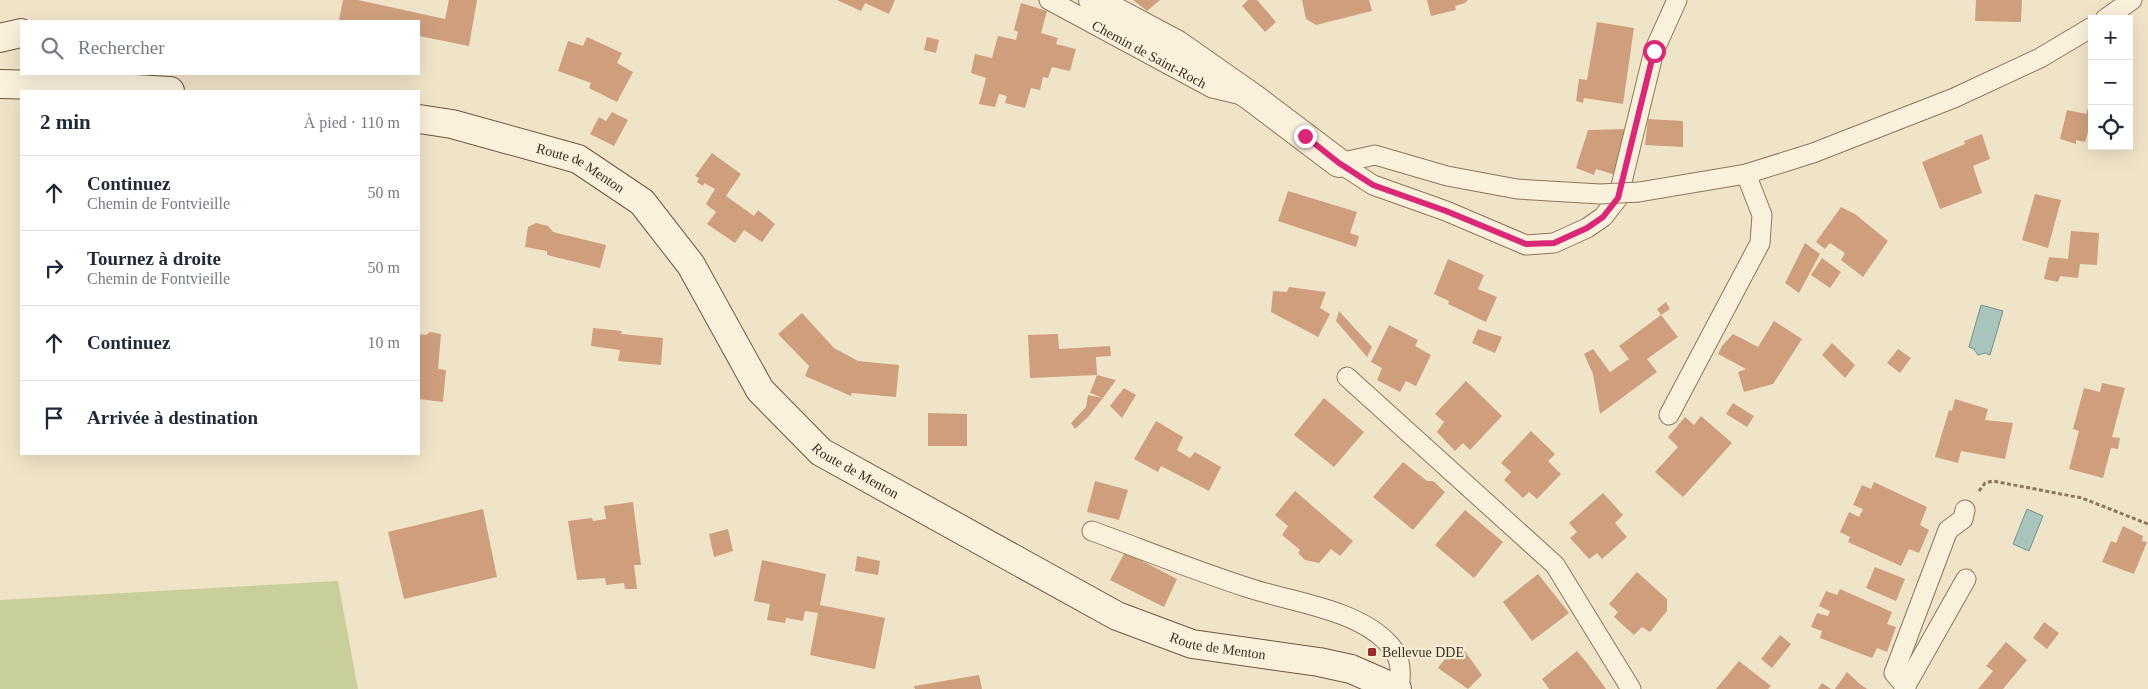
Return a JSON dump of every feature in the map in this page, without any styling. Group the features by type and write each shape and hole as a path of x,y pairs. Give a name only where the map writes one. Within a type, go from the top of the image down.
{"main road":[{"path":"1093,0 1176,44 1253,98 1339,163"},
{"path":"0,38 20,33"},
{"path":"0,84 80,80 162,90"},
{"name":"Route de Menton","path":"420,119 452,124 578,159 642,202 691,265 760,390 821,452 1117,616 1192,644 1319,662 1351,670 1398,689"}],"lane":[{"name":"Chemin de Saint-Roch","path":"1049,0 1212,88 1253,98"},
{"path":"1339,163 1373,185 1446,211 1526,244 1554,243 1587,228 1603,217 1618,198 1654,51 1677,0"},
{"path":"2111,15 2132,0"},
{"path":"1339,163 1375,155 1447,176 1517,190 1600,194 1639,192 1746,174 1813,153 1954,98 2040,58 2088,29"},
{"path":"1669,415 1760,243 1762,215 1746,174"},
{"path":"1347,377 1555,564 1631,689"},
{"path":"1965,510 1962,519 1948,530 1894,673 1905,688 1966,579"},
{"path":"1092,531 1250,588 1328,610 1366,627 1386,641 1400,660 1402,673 1398,689"}],"path":[{"path":"1965,510 1985,483 1993,481 2082,498 2148,524"}],"green space":[{"path":"338,581 358,689 0,689 0,600"}],"water":[{"path":"1981,305 2003,311 1990,355 1985,353 1978,355 1974,349 1969,347"},
{"path":"2027,509 2043,516 2029,551 2013,544"}],"building":[{"path":"343,0 358,0 445,19 449,0 477,0 469,46 420,36 420,20 339,20"},
{"path":"837,0 895,0 889,14 865,3 861,11"},
{"path":"1133,0 1160,0 1147,11"},
{"path":"1248,0 1257,0 1276,22 1265,32 1242,6"},
{"path":"1302,0 1369,0 1372,11 1316,25 1306,19"},
{"path":"1427,0 1468,0 1455,6 1456,10 1431,16"},
{"path":"1976,0 2022,0 2021,22 1975,21"},
{"path":"1021,3 1047,11 1041,33 1058,38 1056,44 1076,49 1070,71 1052,67 1048,78 1043,77 1040,90 1031,88 1025,108 1005,103 1007,96 999,94 995,107 979,104 986,78 971,73 975,54 992,58 998,36 1016,40 1018,32 1014,30"},
{"path":"1597,22 1634,28 1623,104 1584,98 1583,103 1576,101 1579,79 1587,80"},
{"path":"587,37 622,53 617,63 633,72 617,102 589,88 591,83 558,71 568,41 583,46"},
{"path":"927,37 939,40 936,53 924,50"},
{"path":"2088,108 2088,132 2085,142 2076,140 2076,144 2060,139 2067,110 2086,114"},
{"path":"612,112 628,120 614,146 590,134 599,117 606,121"},
{"path":"1648,119 1683,121 1683,147 1645,145"},
{"path":"1625,129 1619,176 1596,169 1594,175 1576,168 1588,130"},
{"path":"1982,134 1990,159 1973,166 1982,193 1940,209 1922,162 1965,144 1964,141"},
{"path":"712,153 741,174 726,196 754,216 758,210 775,224 762,242 744,230 735,243 707,224 716,212 706,204 715,189 704,183 703,186 697,182 699,178 695,176"},
{"path":"1288,191 1357,212 1350,233 1359,236 1356,247 1278,221"},
{"path":"2035,194 2061,200 2048,248 2022,240"},
{"path":"1841,207 1855,214 1888,241 1863,277 1841,260 1845,253 1830,243 1825,249 1816,242"},
{"path":"536,223 548,226 553,232 606,245 600,268 547,255 547,251 525,247 528,227"},
{"path":"2071,231 2099,233 2097,265 2080,264 2078,278 2060,276 2058,282 2044,279 2049,257 2068,259"},
{"path":"1805,243 1820,254 1799,293 1785,283"},
{"path":"1822,258 1841,272 1830,288 1811,275"},
{"path":"1448,259 1484,275 1478,289 1497,297 1486,322 1448,304 1449,301 1434,294"},
{"path":"1289,287 1326,292 1320,308 1330,314 1318,337 1271,312 1273,291 1287,292"},
{"path":"1666,302 1670,309 1661,315 1657,309"},
{"path":"1339,311 1372,347 1367,357 1336,321"},
{"path":"802,313 834,348 858,361 899,365 896,397 852,393 851,396 805,376 809,366 778,334"},
{"path":"1661,315 1678,337 1647,359 1657,372 1600,414 1593,374 1584,354 1593,349 1610,372 1629,359 1619,346"},
{"path":"1774,321 1802,339 1773,384 1744,392 1738,372 1746,369 1718,354 1722,346 1733,334 1758,347"},
{"path":"1389,325 1418,340 1415,346 1431,355 1416,386 1406,381 1400,392 1377,380 1382,368 1371,362"},
{"path":"593,328 622,331 621,334 663,338 661,365 618,361 620,350 591,346"},
{"path":"1478,329 1502,337 1495,353 1472,343"},
{"path":"430,332 441,334 438,369 446,370 443,402 420,399 420,334 426,335"},
{"path":"1058,334 1059,349 1110,346 1111,356 1096,357 1097,375 1030,378 1028,335"},
{"path":"1832,343 1855,365 1845,378 1822,355"},
{"path":"1898,349 1911,358 1900,373 1887,363"},
{"path":"1097,375 1116,380 1103,398 1090,393"},
{"path":"1466,381 1502,416 1470,450 1463,443 1455,451 1437,432 1444,422 1435,414"},
{"path":"2102,383 2125,388 2112,437 2120,438 2118,449 2111,448 2103,478 2069,469 2079,431 2073,429 2084,388 2100,392"},
{"path":"1124,388 1136,395 1122,418 1110,406"},
{"path":"1088,395 1103,398 1088,417 1075,429 1071,423 1086,407"},
{"path":"1324,398 1364,432 1334,467 1294,435"},
{"path":"1955,399 1988,409 1985,420 2013,423 2005,459 1961,451 1958,463 1935,457 1949,410 1952,411"},
{"path":"1733,403 1754,416 1747,427 1726,414"},
{"path":"928,413 967,414 967,446 928,446"},
{"path":"1701,416 1732,443 1683,497 1655,472 1678,447 1668,437 1685,417 1694,425"},
{"path":"1156,421 1183,437 1177,450 1190,458 1195,452 1221,467 1209,491 1161,466 1158,472 1134,459"},
{"path":"1531,431 1555,454 1548,461 1561,474 1537,499 1529,492 1523,498 1504,480 1511,472 1501,463"},
{"path":"1403,462 1427,481 1433,481 1445,492 1413,530 1373,497"},
{"path":"1095,481 1128,490 1119,520 1087,512"},
{"path":"1874,482 1927,507 1920,525 1929,530 1919,553 1909,549 1901,566 1848,542 1850,537 1840,532 1849,512 1859,517 1863,509 1853,505 1862,485 1871,489"},
{"path":"1295,491 1353,541 1340,556 1331,549 1319,563 1305,560 1298,553 1300,550 1282,535 1288,526 1275,515"},
{"path":"1603,493 1623,515 1615,523 1627,537 1602,559 1597,553 1589,559 1570,538 1577,532 1569,523"},
{"path":"633,502 641,565 634,565 637,589 625,589 624,583 606,585 605,578 577,580 568,521 592,518 593,521 606,519 604,506"},
{"path":"483,509 497,577 404,599 388,532"},
{"path":"1465,510 1503,542 1474,578 1435,545"},
{"path":"2123,526 2143,536 2142,541 2147,542 2134,574 2102,562 2111,541 2116,543"},
{"path":"728,529 733,551 714,557 709,534"},
{"path":"1125,552 1177,579 1164,607 1110,580"},
{"path":"857,556 880,561 878,575 855,571"},
{"path":"762,560 826,574 820,605 885,618 875,669 810,655 818,613 805,611 803,621 786,618 785,623 767,620 770,604 754,601"},
{"path":"1875,567 1905,579 1896,601 1866,588"},
{"path":"1637,572 1667,599 1667,611 1650,632 1642,627 1634,635 1614,617 1618,612 1609,604"},
{"path":"1538,574 1569,613 1532,641 1503,602"},
{"path":"1840,589 1892,612 1887,624 1896,627 1887,652 1877,648 1872,658 1820,638 1822,631 1811,627 1817,613 1828,616 1830,611 1819,606 1826,591 1837,595"},
{"path":"2044,622 2059,633 2047,649 2033,638"},
{"path":"1780,635 1791,644 1772,668 1761,659"},
{"path":"2006,642 2027,660 2003,689 1978,689 1993,671 1986,666"},
{"path":"1455,646 1461,646 1482,675 1468,689 1438,668"},
{"path":"1577,651 1606,689 1549,689 1542,679"},
{"path":"1739,661 1771,686 1768,689 1716,689"},
{"path":"1847,672 1860,684 1867,689 1835,689"},
{"path":"979,675 982,689 915,689 914,686"},
{"path":"1822,683 1831,689 1818,689"}],"place":[{"name":"Bellevue DDE","path":"1372,652"}],"route":[{"path":"1305,136 1339,163 1373,185 1446,211 1526,244 1554,243 1587,228 1603,217 1618,198 1654,51"}]}
